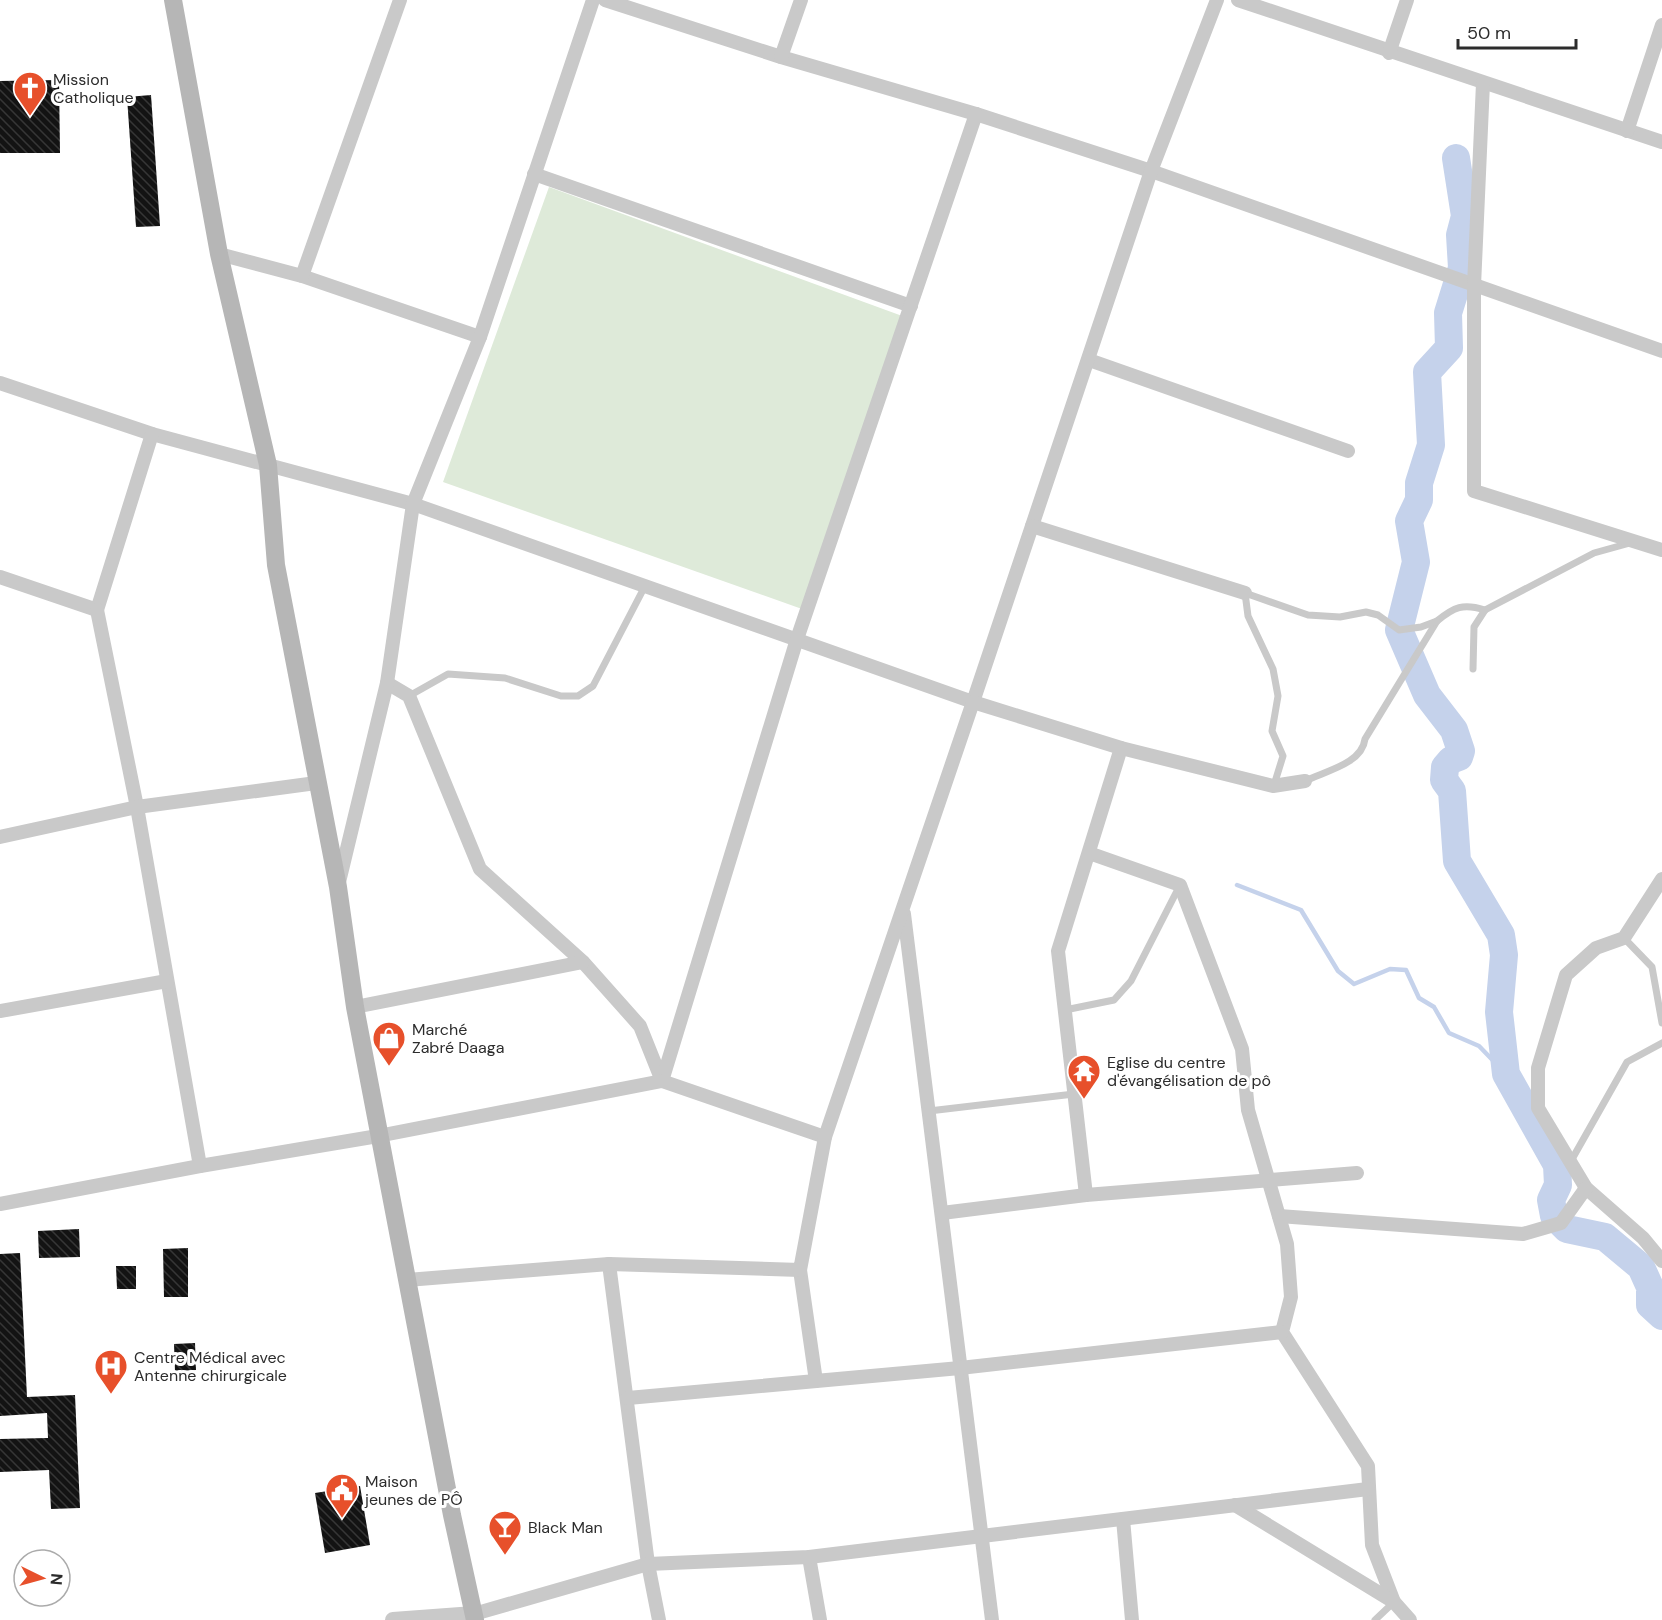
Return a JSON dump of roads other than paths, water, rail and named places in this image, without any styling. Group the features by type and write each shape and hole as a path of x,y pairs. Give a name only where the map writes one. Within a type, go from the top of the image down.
{"main road":[{"path":"173,0 219,254 268,465 276,565 316,783 338,887 355,1006 378,1136 474,1617"}],"street":[{"path":"302,276 400,0"},
{"path":"338,887 387,683 413,504 480,337 592,0"},
{"path":"605,0 781,57 976,114 1151,171 1662,351"},
{"path":"781,57 801,0"},
{"path":"816,1381 800,1270 825,1137 1151,171 1217,0"},
{"path":"1238,0 1662,142"},
{"path":"1389,52 1407,0"},
{"path":"1627,131 1662,25"},
{"path":"1483,83 1463,282 1474,490 1662,550"},
{"path":"662,1081 797,639 976,114"},
{"path":"534,174 911,306"},
{"path":"219,254 302,276 480,337"},
{"path":"1089,360 1348,451"},
{"path":"0,383 152,434 413,504 973,702 1121,748 1273,786 1305,781"},
{"path":"152,434 97,610 137,807 200,1166"},
{"path":"1032,526 1245,593"},
{"path":"0,577 97,610"},
{"path":"387,683 409,696 480,869 583,962 640,1026 662,1081"},
{"path":"1086,1195 1058,951 1121,748"},
{"path":"0,837 137,807 316,783"},
{"path":"1089,853 1180,885 1242,1049 1248,1110 1287,1244 1291,1297 1281,1332 1368,1466 1372,1545 1394,1602"},
{"path":"1662,879 1624,938 1596,948 1566,975 1538,1068 1538,1108 1570,1164 1586,1188 1643,1238 1662,1261"},
{"path":"903,909 992,1620"},
{"path":"355,1006 583,962"},
{"path":"0,1011 167,981"},
{"path":"0,1204 200,1166 378,1136 662,1081 825,1137"},
{"path":"942,1214 1086,1195 1357,1173"},
{"path":"1279,1216 1523,1234 1561,1223 1586,1188"},
{"path":"407,1280 609,1264 800,1270"},
{"path":"609,1264 648,1564 659,1620"},
{"path":"628,1398 960,1368 1281,1332"},
{"path":"393,1620 474,1617 648,1564 809,1557 1368,1489"},
{"path":"1235,1505 1394,1602 1410,1620"},
{"path":"1123,1519 1132,1620"},
{"path":"809,1557 820,1620"}],"lane":[{"path":"1473,669 1474,627 1485,610 1594,553 1635,542"},
{"path":"409,696 448,674 505,678 561,696 578,696 593,686 645,586"},
{"path":"1273,786 1283,756 1272,731 1278,696 1273,669 1248,616 1245,593 1308,615 1340,617 1366,612 1378,615 1399,630 1421,627 1437,621 1454,607 1469,605 1485,610"},
{"path":"1305,781 1358,757 1364,750 1365,739 1437,621"},
{"path":"1065,1010 1114,1000 1131,981 1180,885"},
{"path":"1624,938 1652,967 1662,1023"},
{"path":"1570,1164 1627,1062 1662,1043"},
{"path":"929,1111 1074,1094"},
{"path":"1375,1620 1394,1602"}],"waterway":[{"path":"1456,158 1465,216 1460,235 1462,268 1448,313 1449,348 1427,372 1431,445 1419,483 1419,500 1409,521 1416,562 1399,630 1427,695 1454,730 1461,751 1459,757 1451,760 1445,767 1444,780 1452,791 1457,861 1501,935 1504,955 1499,1012 1506,1074 1557,1165 1558,1185 1551,1200 1554,1216 1567,1229 1605,1237 1641,1267 1650,1287 1650,1305 1662,1316"},
{"path":"1237,885 1301,910 1338,971 1354,984 1390,969 1406,970 1419,998 1434,1007 1449,1033 1479,1046 1506,1074"}],"place":[{"name":"Mission Catholique","path":"30,117"},
{"name":"Marché Zabré Daaga","path":"389,1067"},
{"name":"Eglise du centre d'évangélisation de pô","path":"1084,1100"},
{"name":"Centre Médical avec Antenne chirurgicale","path":"111,1395"},
{"name":"Maison jeunes de PÔ","path":"342,1519"},
{"name":"Black Man","path":"505,1556"}]}
